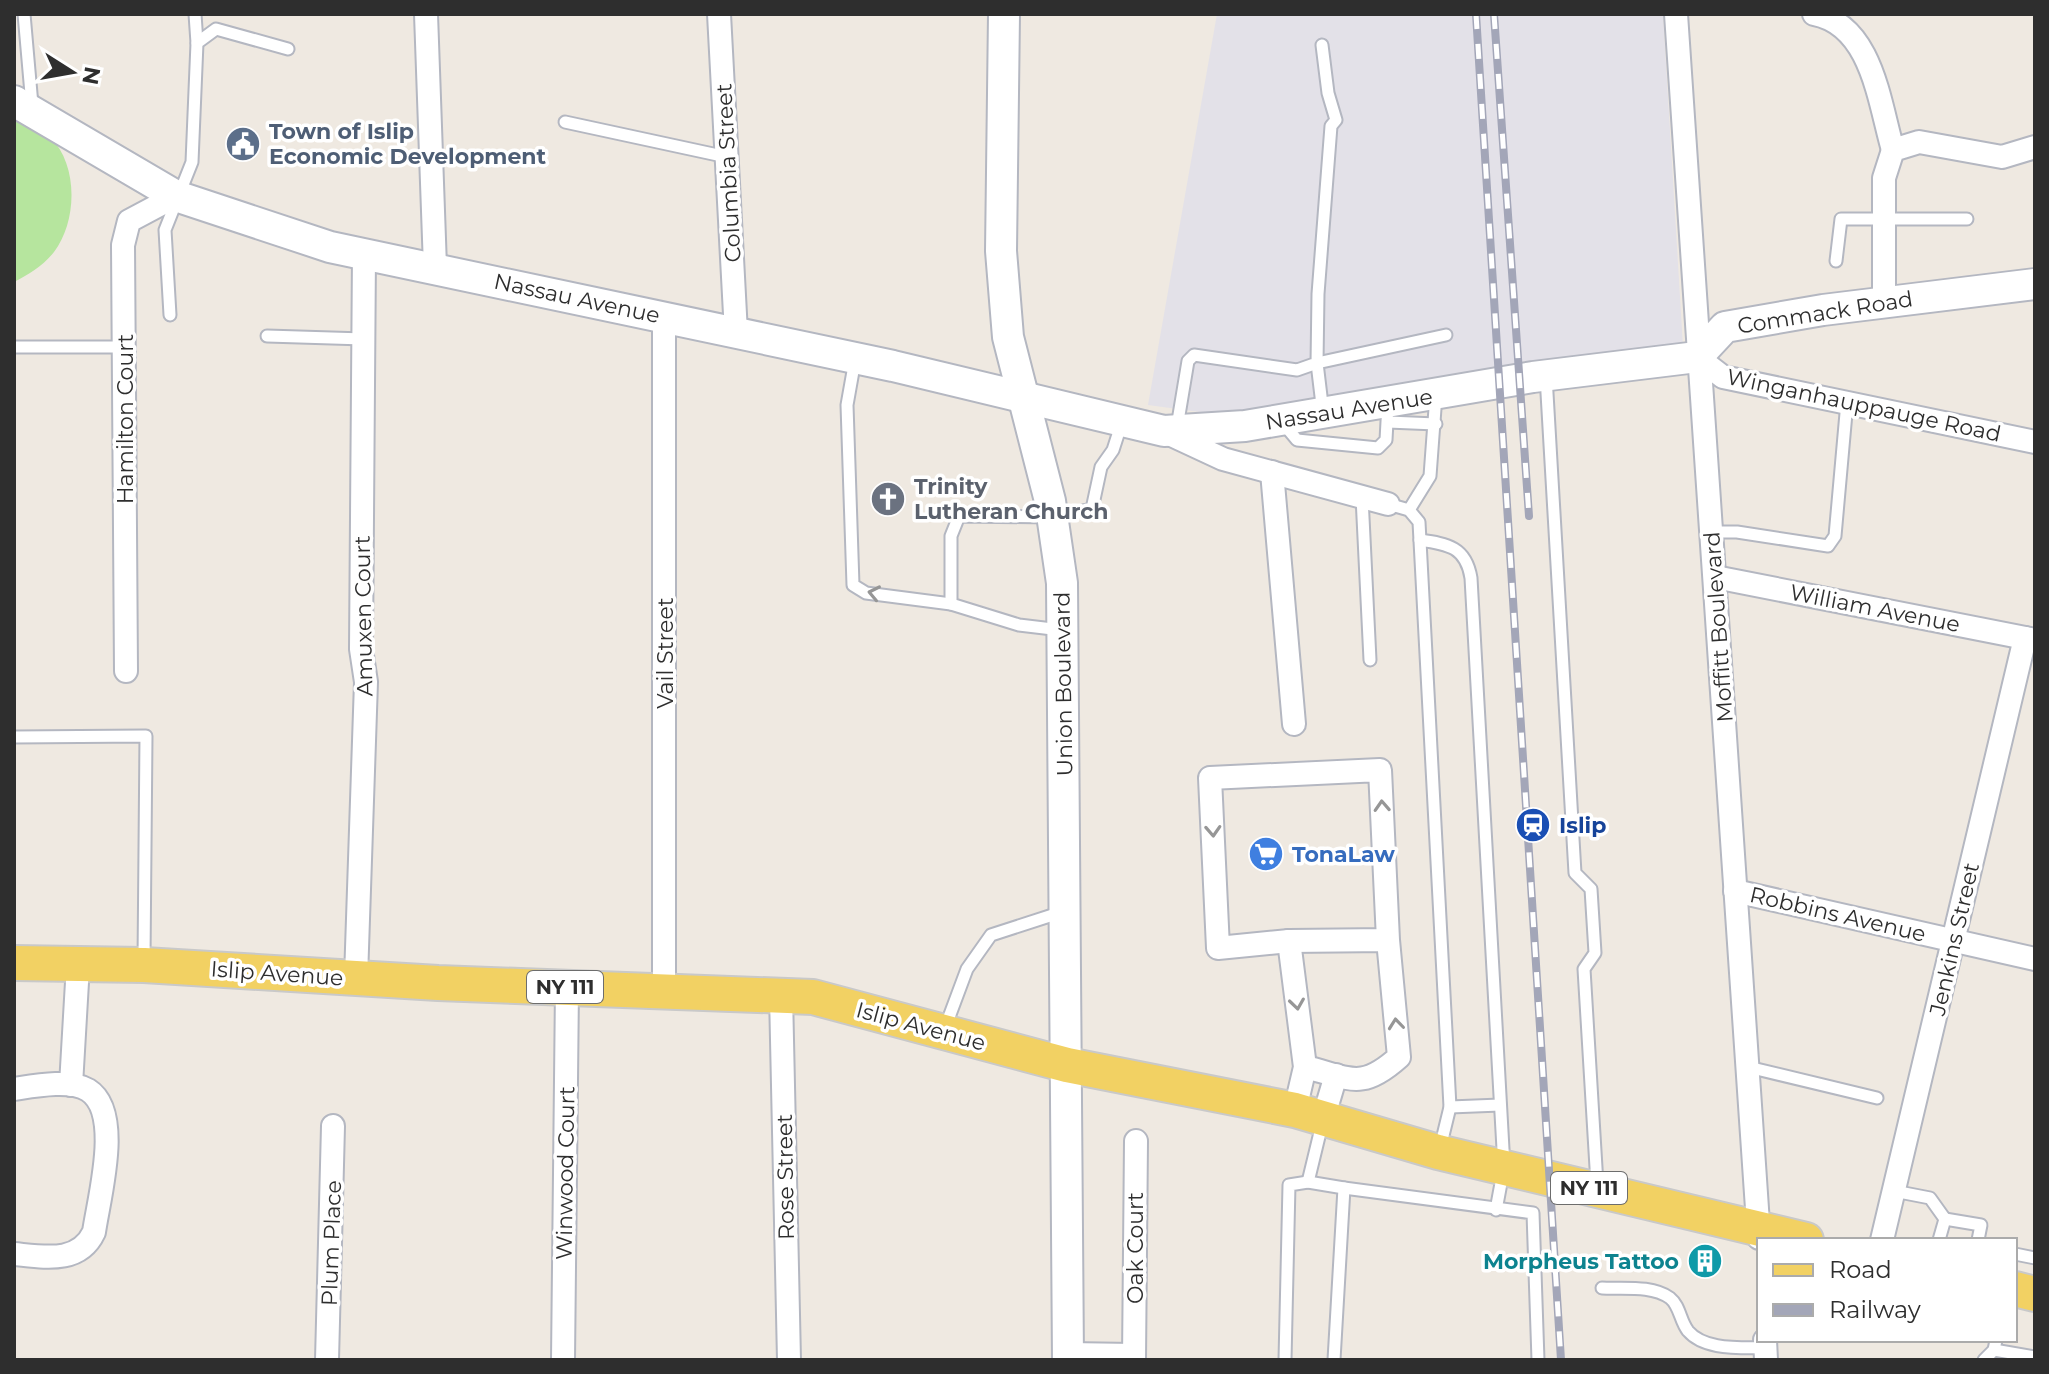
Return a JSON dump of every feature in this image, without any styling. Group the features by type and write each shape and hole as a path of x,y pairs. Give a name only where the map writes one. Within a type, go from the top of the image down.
{"main road":[{"name":"Islip Avenue","path":"14,963 144,965 356,978 813,997 1067,1065 1309,1114 1438,1152 1759,1235 1787,1238"}],"street":[{"path":"426,14 435,267"},
{"name":"Columbia Street","path":"719,14 736,333"},
{"name":"Union Boulevard","path":"1004,14 1001,251 1008,337 1052,517 1062,583 1068,1357"},
{"name":"Moffitt Boulevard","path":"1676,14 1759,1235"},
{"path":"1814,14 1852,33 1868,63 1893,150 1884,178 1884,302"},
{"name":"Nassau Avenue","path":"24,106 176,196 330,247 856,358 1170,431 1242,464 1399,507"},
{"path":"1893,150 1919,142 2002,157 2035,147"},
{"name":"Hamilton Court","path":"126,671 123,245 129,221 176,196"},
{"name":"Amuxen Court","path":"356,978 366,682 361,649 364,254"},
{"name":"Commack Road","path":"1697,357 1725,327 1884,302 2035,284"},
{"name":"Vail Street","path":"664,316 664,990"},
{"path":"1540,376 1697,357"},
{"name":"Winganhauppauge Road","path":"1697,357 1723,377 2035,442"},
{"name":"Nassau Avenue","path":"1170,431 1245,426 1323,413 1436,409 1540,376"},
{"path":"1242,464 1245,426"},
{"path":"1272,472 1294,724"},
{"name":"William Avenue","path":"1715,577 2030,639"},
{"name":"Jenkins Street","path":"1882,1238 2030,639"},
{"path":"1305,1067 1360,1081 1377,1077 1399,1057 1388,940 1380,770 1210,778 1218,948 1289,941 1388,940"},
{"name":"Robbins Avenue","path":"1735,891 2035,959"},
{"path":"1289,941 1309,1114"},
{"path":"71,1085 78,965"},
{"name":"Winwood Court","path":"563,1360 567,987"},
{"name":"Rose Street","path":"781,994 789,1360"},
{"path":"1309,1114 1336,1075"},
{"path":"14,1089 71,1085 86,1089 98,1100 108,1118 94,1232 87,1247 76,1254 14,1254"},
{"name":"Plum Place","path":"327,1360 333,1126"},
{"name":"Oak Court","path":"1068,1357 1134,1357 1136,1141"}],"lane":[{"path":"24,14 29,95 24,106"},
{"path":"170,315 165,230 192,162 197,43 195,14"},
{"path":"197,43 216,29 288,49"},
{"path":"1322,45 1328,93 1336,120 1331,126 1318,294 1317,363 1323,413"},
{"path":"565,122 727,157"},
{"path":"1836,261 1841,219 1967,219"},
{"path":"1170,431 1188,361 1194,355 1297,370 1446,335"},
{"path":"267,336 364,339"},
{"path":"14,347 125,347"},
{"path":"856,358 847,405 853,585 866,593 951,604 1019,625 1063,631"},
{"path":"1540,376 1575,873 1591,889 1595,953 1584,969 1597,1191"},
{"path":"1712,532 1737,532 1828,546 1835,536 1847,402"},
{"path":"1436,409 1430,476 1399,507 1419,522 1450,1107 1438,1152"},
{"path":"1281,420 1289,435 1297,440 1366,449 1378,448 1386,440 1388,412"},
{"path":"951,604 951,536 959,516 1052,517 1092,509 1101,467 1113,450 1122,421"},
{"path":"1362,497 1370,660"},
{"path":"1420,540 1447,543 1460,550 1468,561 1471,578 1504,1167 1496,1210"},
{"path":"14,737 146,736 144,965"},
{"path":"943,1032 967,969 991,935 1066,911"},
{"path":"1748,1067 1877,1098"},
{"path":"1450,1107 1500,1105"},
{"path":"1308,1182 1309,1114"},
{"path":"1285,1360 1289,1185 1308,1182 1533,1213 1538,1360"},
{"path":"1334,1360 1344,1188"},
{"path":"1894,1191 1930,1198 1945,1219 1981,1225 1978,1238"},
{"path":"1940,1238 1945,1219"},
{"path":"1602,1288 1654,1290 1676,1304 1688,1331 1699,1340 1725,1347 1766,1349"},
{"path":"1984,1360 1995,1345 2035,1357"}],"shaded area":[{"path":"1217,14 1663,14 1683,347 1229,416 1148,405"}],"green space":[{"path":"14,113 50,137 59,149 66,163 72,194 62,240 40,266 14,282"}],"railway":[{"path":"1476,14 1561,1360"},
{"path":"1494,14 1529,516"}],"place":[{"name":"Town of Islip Economic Development","path":"243,144"},
{"name":"Trinity Lutheran Church","path":"888,499"},
{"name":"Islip","path":"1533,825"},
{"name":"TonaLaw","path":"1266,854"},
{"name":"Morpheus Tattoo","path":"1705,1261"}]}
